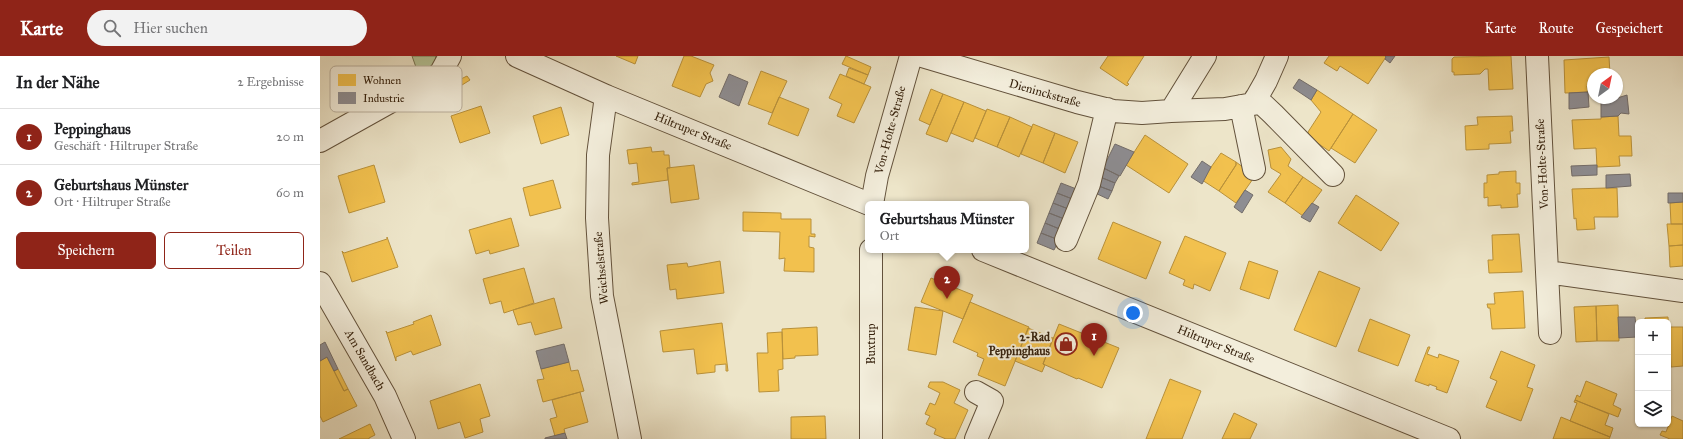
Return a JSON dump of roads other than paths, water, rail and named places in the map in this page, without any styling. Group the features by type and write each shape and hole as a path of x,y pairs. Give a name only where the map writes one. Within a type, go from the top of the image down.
{"street":[{"path":"444,66 450,56"},
{"name":"Hiltruper Straße","path":"517,56 606,96 865,202"},
{"name":"Von-Holte-Straße","path":"871,201 911,56"},
{"name":"Dieninckstraße","path":"922,56 1077,102 1107,109 1142,113 1171,112 1248,102"},
{"path":"1171,112 1205,56"},
{"path":"1254,169 1248,102 1266,81 1277,56"},
{"name":"Von-Holte-Straße","path":"1537,56 1550,333"},
{"name":"Weichselstraße","path":"606,96 598,155 597,218 602,296 630,439"},
{"path":"1248,102 1273,114 1334,175"},
{"path":"1066,240 1089,184 1107,109"},
{"path":"320,141 372,112"},
{"name":"Buxtrup","path":"871,253 871,439"},
{"name":"Hiltruper Straße","path":"990,253 1449,439"},
{"path":"1548,272 1683,292"},
{"name":"Am Sandbach","path":"320,283 385,396 404,439"},
{"path":"976,392 992,401 976,439"}],"place":[{"name":"Geburtshaus Münster","path":"947,299"},
{"name":"2-Rad Peppinghaus","path":"1066,344"},
{"name":"Peppinghaus","path":"1094,356"}]}
